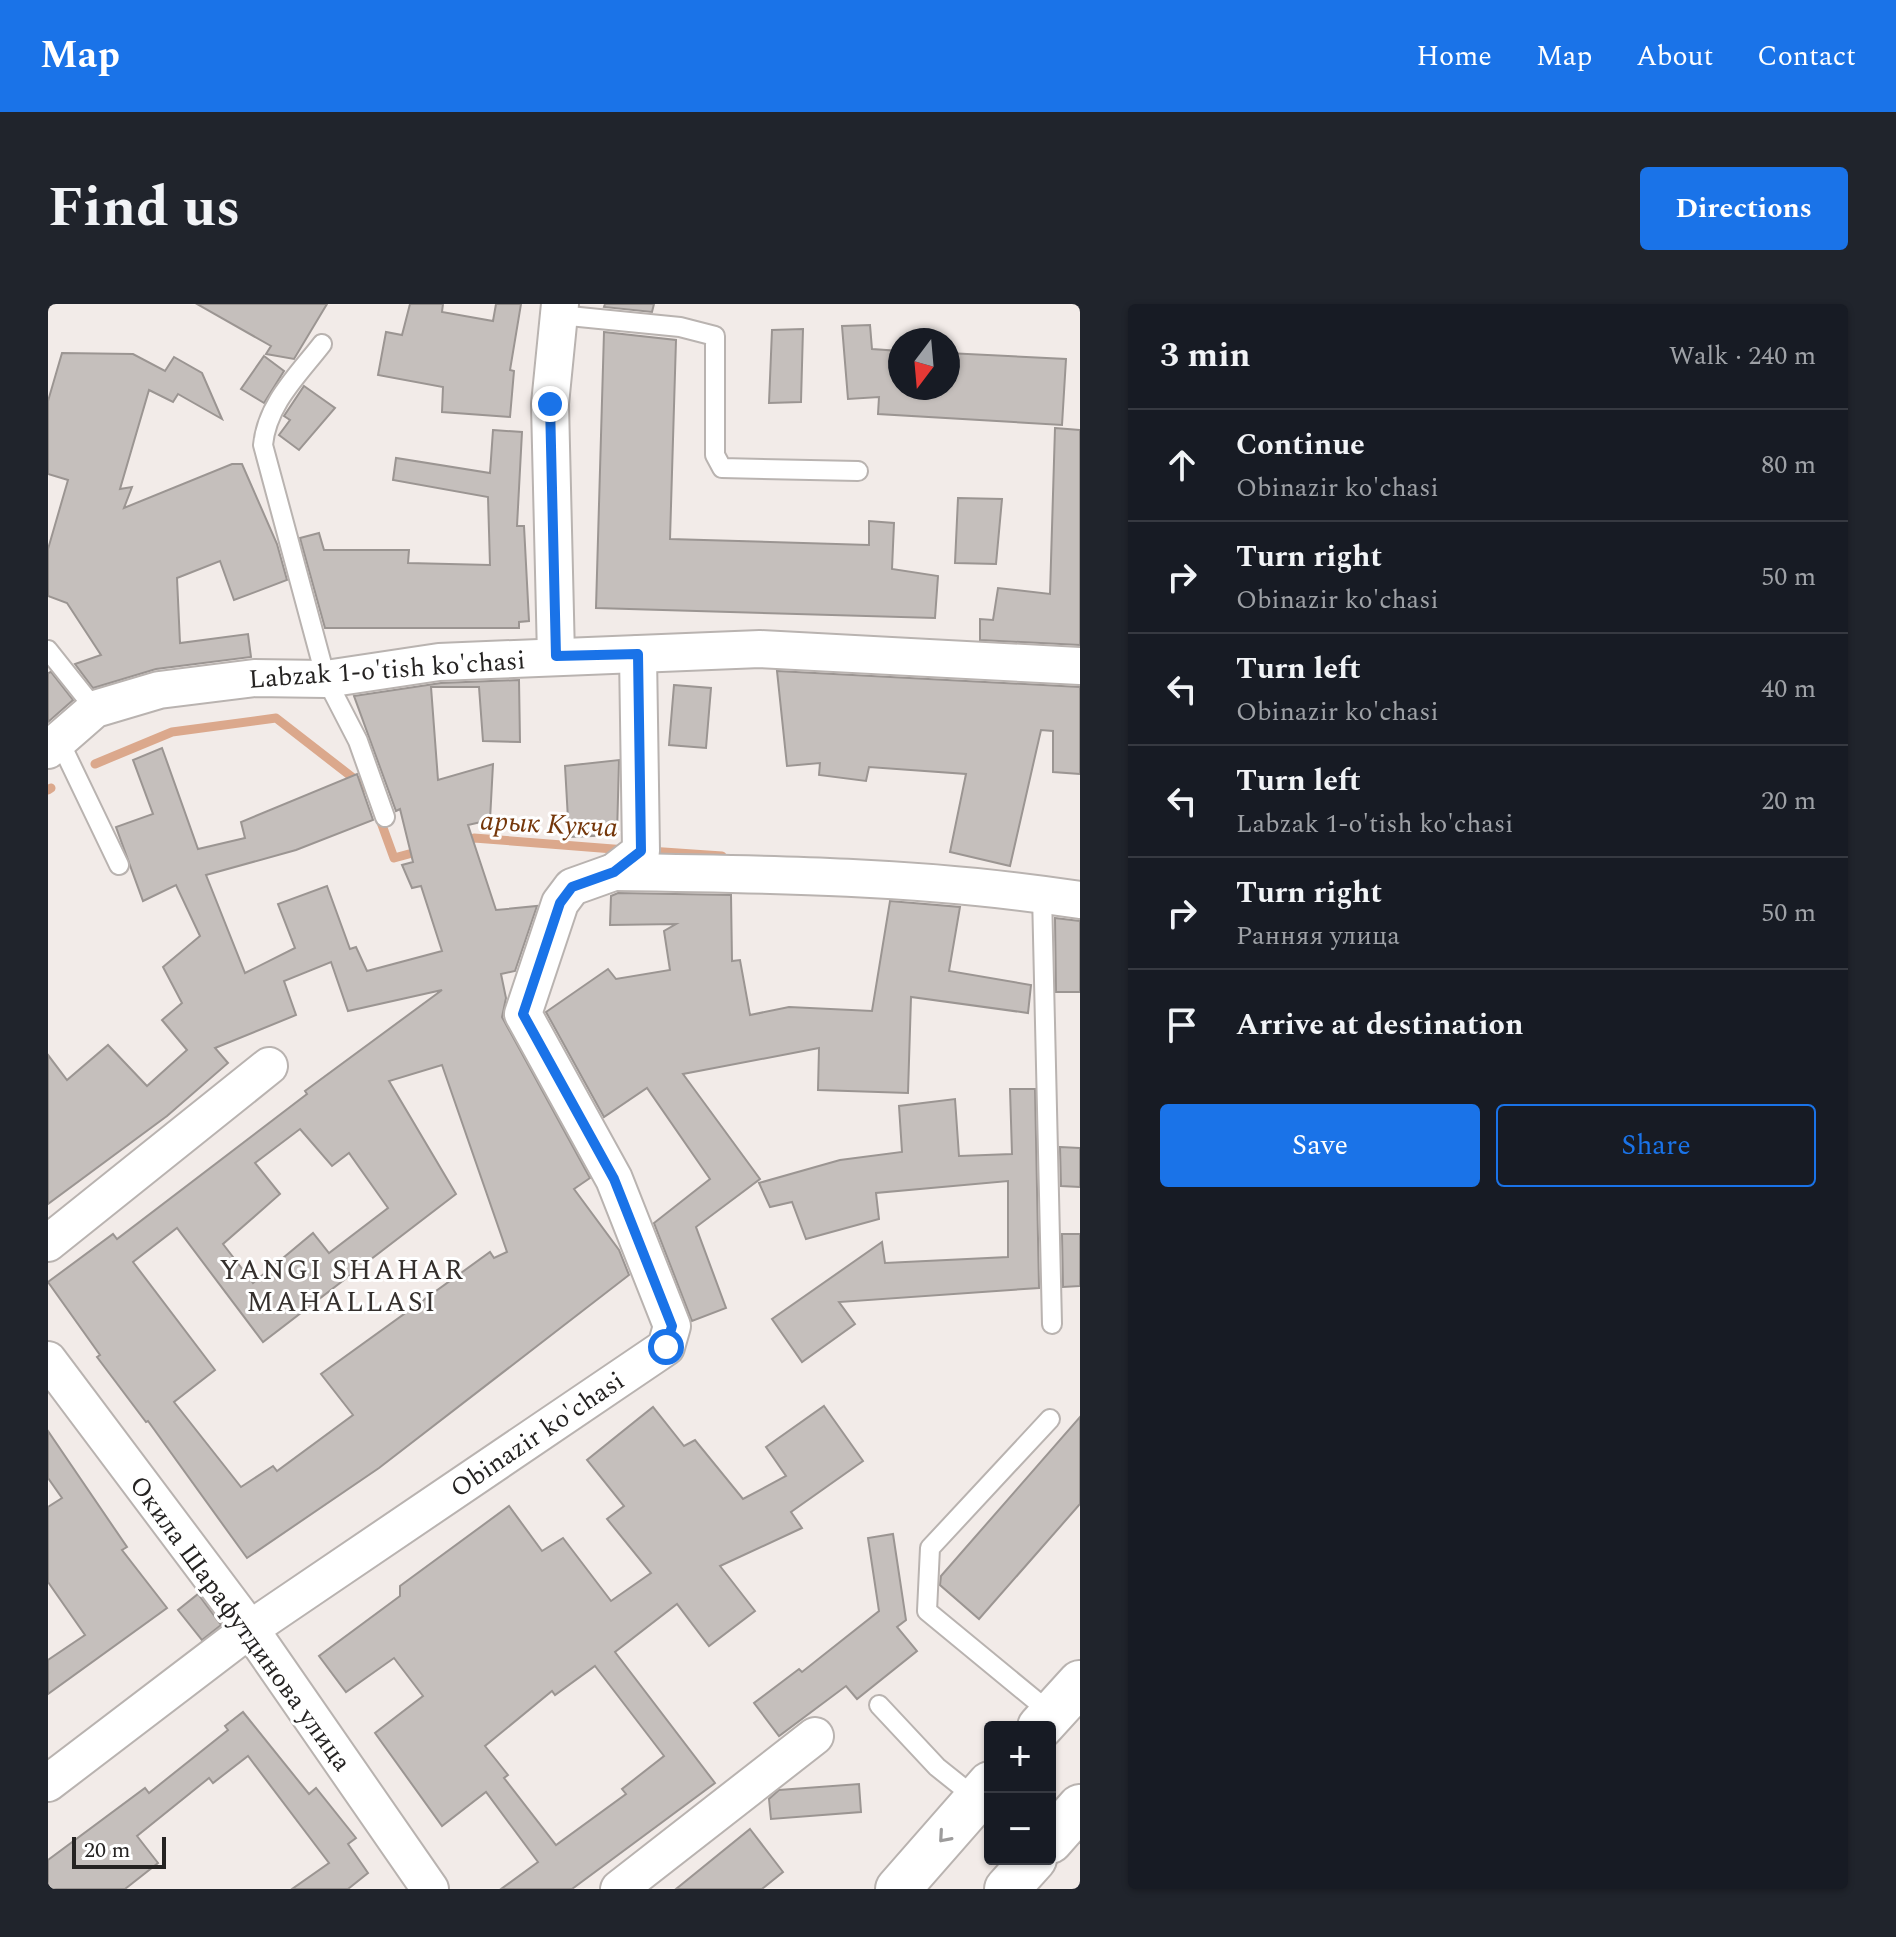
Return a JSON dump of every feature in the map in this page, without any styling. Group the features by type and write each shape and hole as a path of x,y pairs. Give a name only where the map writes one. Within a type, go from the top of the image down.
{"main road":[{"path":"898,1889 984,1792"},
{"path":"1056,1834 1080,1807"},
{"path":"1007,1889 1029,1865"}],"street":[{"path":"556,656 550,404 559,310"},
{"name":"Labzak 1-o'tish ko'chasi","path":"54,745 95,709 159,690 254,678 326,679 439,662 760,649 1080,666"},
{"name":"Obinazir ko'chasi","path":"48,1783 250,1629 666,1347 672,1326 614,1179 523,1014 560,903 572,887 614,872 641,851 638,654"},
{"path":"614,872 779,874 1042,894 1080,900"},
{"path":"48,1243 269,1066"},
{"name":"Окила Шарафутдинова улица","path":"48,1360 250,1629 430,1889"},
{"path":"619,1889 815,1736"}],"lane":[{"path":"559,310 680,327 715,336 715,455 722,468 858,471"},
{"path":"322,344 275,405 265,427 263,445 326,679 358,741 385,817"},
{"path":"48,650 95,709"},
{"path":"54,745 119,865"},
{"path":"1042,894 1052,1324"},
{"path":"1050,1419 930,1548 925,1594 927,1611 1057,1708"},
{"path":"879,1705 937,1767 984,1792"}],"building":[{"path":"197,304 327,304 294,359 266,354 271,346"},
{"path":"410,304 443,304 442,312 493,321 496,304 521,304 510,370 514,371 510,417 442,412 443,387 378,375 386,332 402,335"},
{"path":"605,304 654,304 652,312 604,307"},
{"path":"870,325 872,349 888,350 888,400 960,400 960,354 1066,359 1062,425 878,414 879,397 848,399 842,326"},
{"path":"803,329 801,402 769,403 772,330"},
{"path":"604,332 676,340 670,539 869,545 869,521 894,523 892,569 938,576 935,618 596,608"},
{"path":"62,353 133,354 165,371 174,357 202,373 222,419 178,394 173,402 149,390 120,489 132,487 124,508 232,464 242,464 277,544 287,580 234,600 220,561 177,578 180,643 248,634 251,657 156,669 93,688 75,664 101,655 67,603 48,596 48,549 68,480 48,474 48,401"},
{"path":"264,356 284,371 264,403 241,389"},
{"path":"304,386 335,408 299,450 279,435 290,420 284,416"},
{"path":"1055,428 1080,430 1080,645 980,640 980,619 993,620 998,588 1050,594"},
{"path":"493,430 522,432 517,526 524,526 529,621 519,622 519,628 325,628 300,538 319,533 324,550 409,550 408,563 490,565 488,497 393,480 396,458 490,473"},
{"path":"958,498 1002,499 996,564 955,563"},
{"path":"777,671 1080,687 1080,774 1053,772 1053,731 1041,730 1010,866 950,852 966,774 869,767 866,781 819,775 820,763 787,766"},
{"path":"51,672 73,700 48,722 48,673"},
{"path":"519,680 520,742 483,741 479,687 431,687 438,780 493,764 490,820 468,825 496,910 537,906 515,971 501,974 506,998 502,1017 590,1178 574,1189 619,1250 629,1275 379,1468 247,1558 148,1421 97,1357 100,1355 48,1282 113,1234 117,1239 307,1094 305,1091 442,990 348,1011 331,962 284,981 296,1015 215,1048 228,1063 167,1116 48,1204 48,1055 67,1080 108,1045 147,1086 187,1050 162,1020 182,1003 163,967 200,936 176,885 143,901 116,827 153,814 133,760 162,748 198,849 245,838 241,822 357,774 373,820 296,850 206,875 245,973 295,948 278,904 327,886 350,949 356,947 367,971 442,951 421,886 412,888 402,865 413,862 400,809 396,811 354,696 441,683","holes":["442,1065 507,1252 494,1258 490,1252 321,1374 353,1415 277,1471 273,1466 241,1487 174,1402 215,1370 133,1262 177,1228 263,1342 456,1194 389,1081","300,1129 332,1166 349,1153 388,1208 329,1253 313,1233 253,1283 223,1244 280,1194 255,1163"]},
{"path":"674,685 711,688 706,748 669,745"},
{"path":"619,760 617,835 569,837 565,766"},
{"path":"618,893 731,895 732,961 740,960 750,1015 789,1007 872,1011 890,901 960,907 949,971 1031,985 1028,1013 911,997 908,1093 818,1090 819,1048 683,1074 760,1179 696,1227 726,1308 692,1321 654,1223 710,1179 647,1088 604,1117 546,1012 608,969 616,979 670,970 664,931 676,924 610,925 611,896"},
{"path":"1055,918 1080,921 1080,992 1056,992"},
{"path":"1010,1089 1035,1089 1039,1288 839,1302 855,1324 802,1362 772,1319 882,1242 885,1263 1008,1257 1008,1181 876,1193 879,1219 806,1239 792,1202 770,1207 759,1183 840,1160 902,1152 899,1106 955,1099 959,1156 1012,1154"},
{"path":"1060,1147 1080,1148 1080,1187 1061,1186"},
{"path":"1062,1234 1080,1234 1080,1286 1063,1287"},
{"path":"824,1406 863,1461 791,1512 802,1528 720,1566 755,1611 709,1646 677,1604 615,1652 715,1783 572,1889 501,1889 538,1862 486,1792 442,1826 375,1733 423,1696 394,1658 346,1692 319,1656 400,1596 400,1586 509,1506 542,1551 563,1538 611,1601 651,1573 607,1519 624,1506 587,1460 653,1407 684,1446 695,1440 743,1499 786,1476 766,1447","holes":["595,1666 664,1756 622,1789 626,1794 556,1845 504,1778 508,1775 485,1746 552,1691 555,1695"]},
{"path":"1080,1417 1080,1504 979,1619 940,1585 941,1576"},
{"path":"48,1431 127,1547 122,1550 167,1608 48,1694 48,1660 85,1635 48,1582 48,1507 62,1498 48,1478"},
{"path":"893,1534 906,1620 897,1627 917,1651 857,1699 846,1686 779,1736 754,1703 799,1669 802,1672 879,1611 868,1538"},
{"path":"198,1594 221,1625 202,1640 178,1610"},
{"path":"243,1712 309,1794 316,1788 356,1838 348,1844 368,1873 348,1889 292,1889 329,1863 248,1756 213,1783 209,1778 137,1836 158,1863 125,1889 48,1889 48,1860 145,1788 149,1793 228,1730 225,1726"},
{"path":"859,1784 861,1812 771,1819 769,1799 779,1790"},
{"path":"750,1829 783,1872 762,1889 676,1889"}],"waterway":[{"name":"арык Кукча","path":"95,764 172,732 276,718 370,791 372,796"},
{"name":"арык Кукча","path":"378,814 394,858 420,851"},
{"name":"арык Кукча","path":"462,841 474,838 626,850"},
{"name":"арык Кукча","path":"649,851 722,856"}],"district":[{"name":"YANGI SHAHAR MAHALLASI","path":"342,1285"}],"route":[{"path":"550,404 556,656 638,654 641,851 614,872 572,887 560,903 523,1014 614,1179 672,1326 666,1347"}]}
